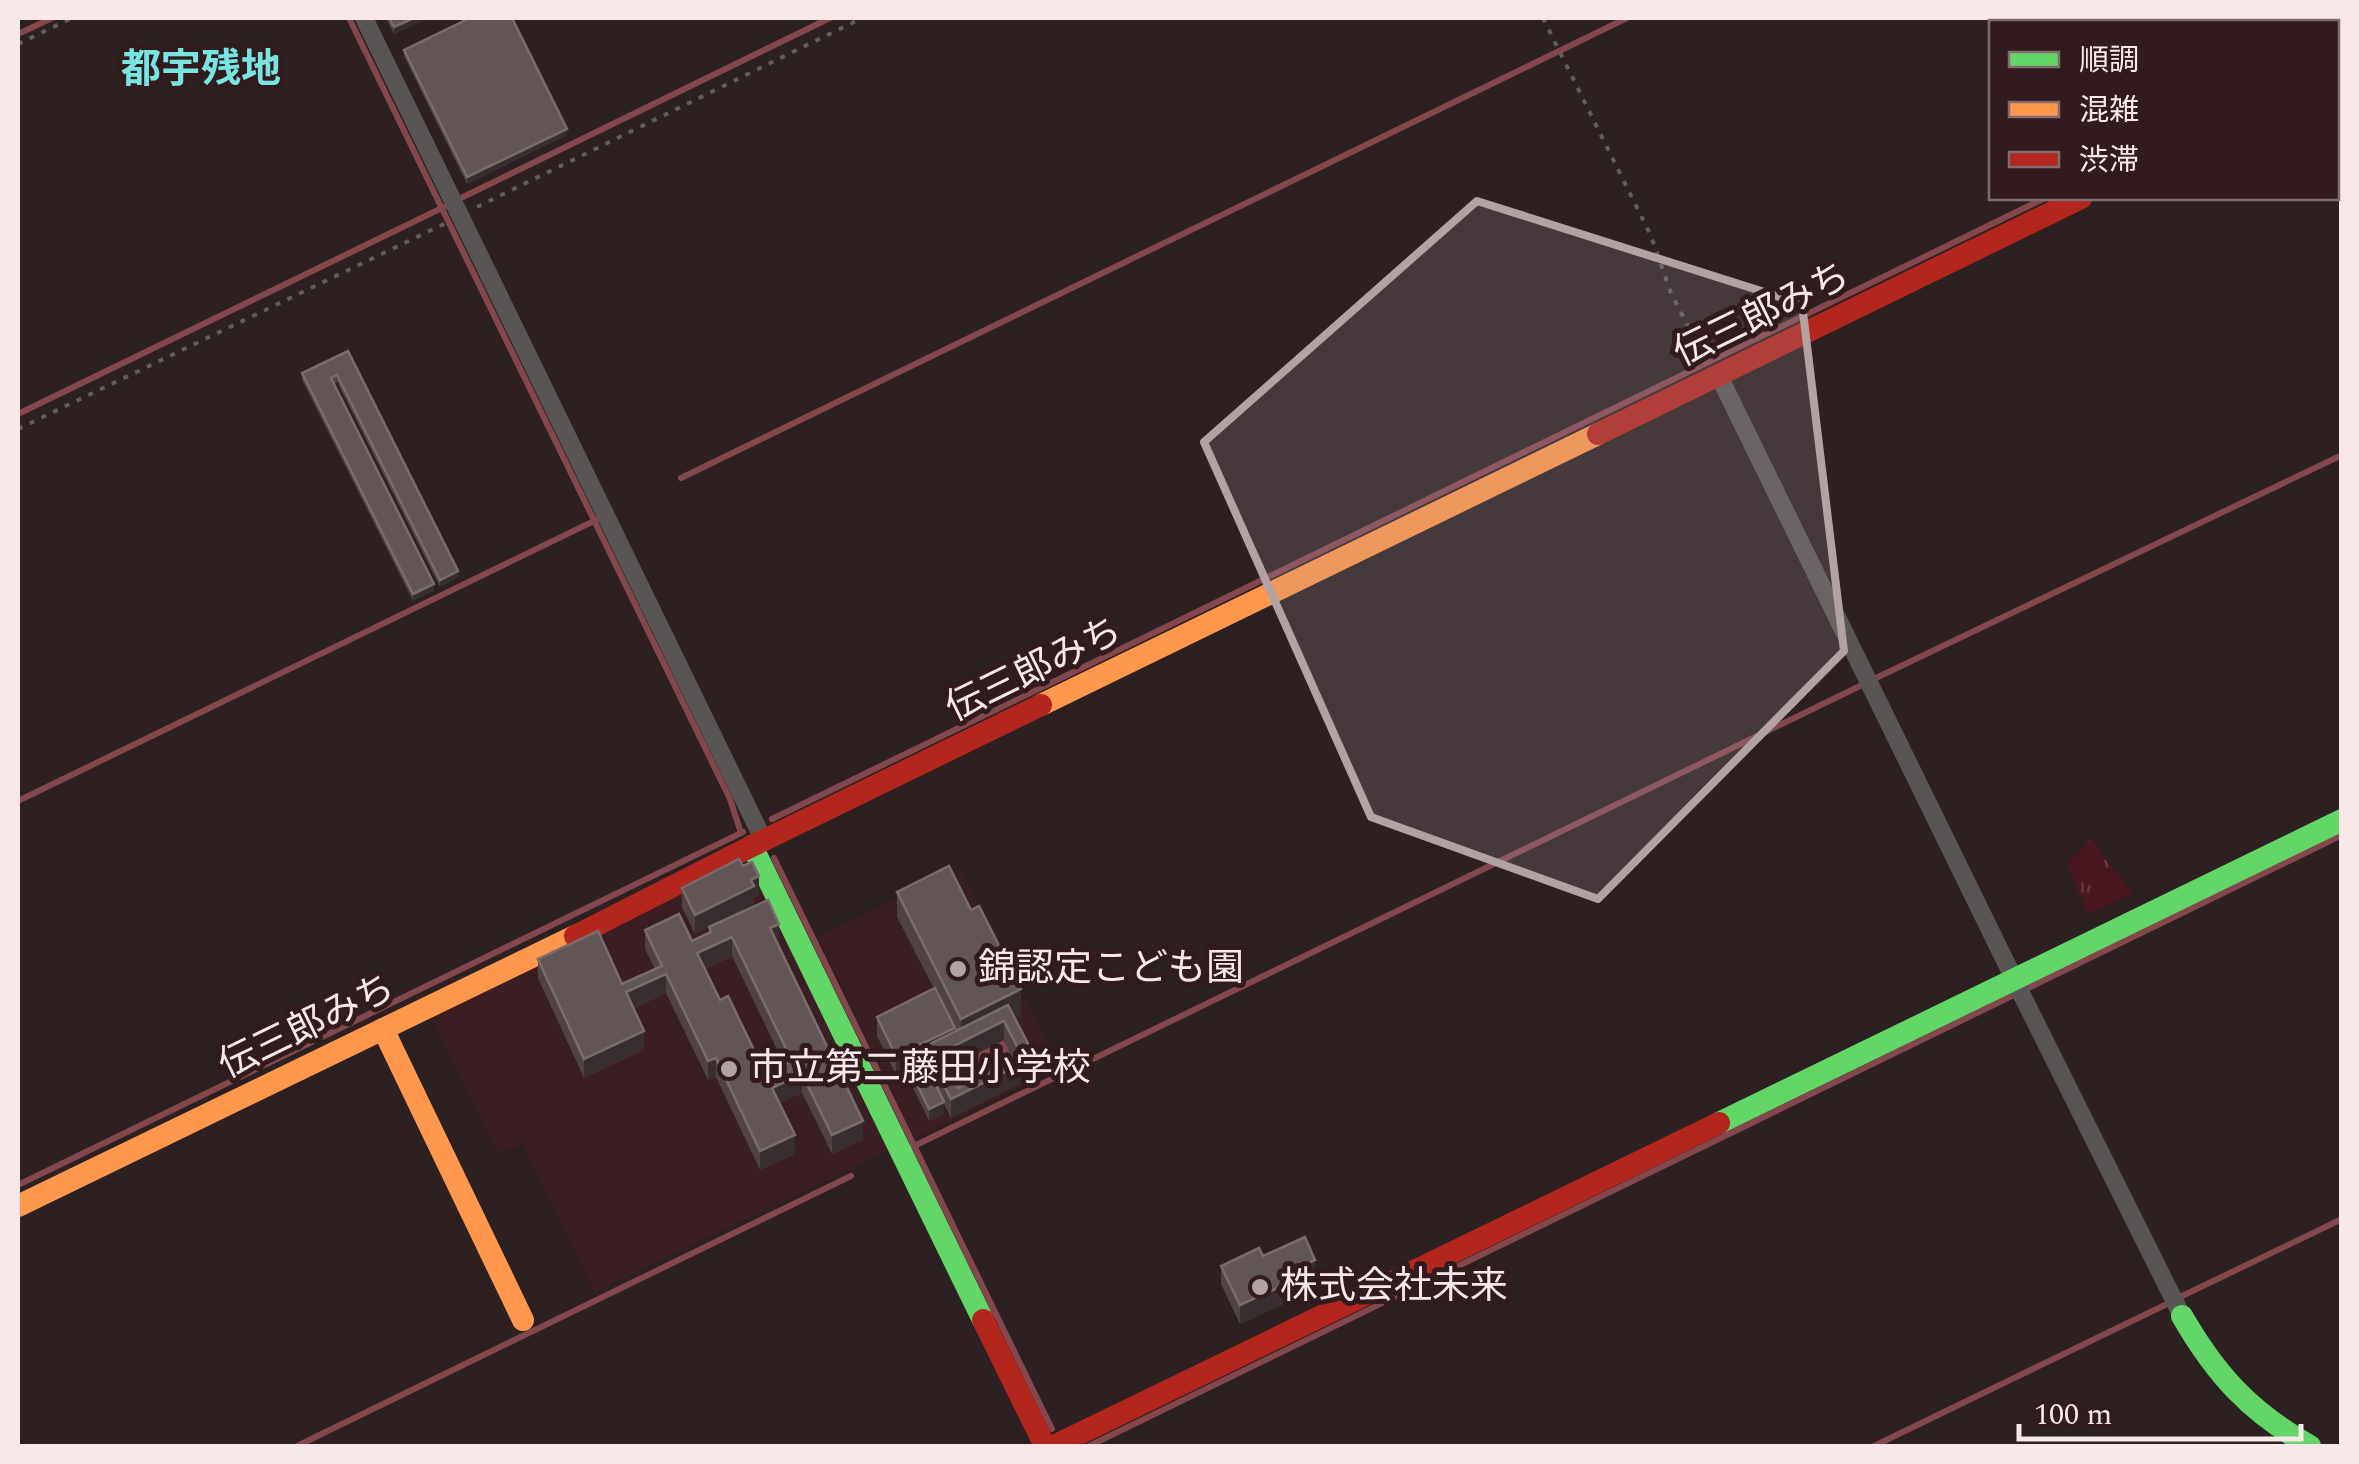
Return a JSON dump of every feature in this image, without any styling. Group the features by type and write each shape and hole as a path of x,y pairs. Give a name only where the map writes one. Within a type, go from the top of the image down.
{"street":[{"path":"364,18 453,219 1046,1446"},
{"name":"伝三郎みち","path":"18,1206 2077,200"},
{"path":"1719,376 2182,1316 2207,1359 2232,1391 2262,1417 2310,1446"},
{"path":"1054,1446 2018,988 2342,820"},
{"path":"382,1029 523,1320"}],"path":[{"path":"18,44 72,18"},
{"path":"18,429 862,18"},
{"path":"1543,18 1651,236 1671,293 1701,351"}],"highlighted area":[{"path":"1477,201 1802,304 1844,651 1598,899 1371,817 1204,442"}],"shaded area":[{"path":"738,866 754,872 891,1150 594,1292 523,1144 497,1154 432,1018","holes":["754,905 696,934 682,908 682,907","768,919 770,947 832,1154 802,1093 772,1107 760,1169 716,1077 708,1080 666,993 626,1011 622,1003 662,984"]},
{"path":"960,869 1060,1068 914,1139 818,937","holes":["1009,1024 1034,1076 925,1066"]},
{"path":"732,956 791,1080 765,1092 697,972"},
{"path":"1004,1040 1022,1075 958,1107 940,1072"}],"green space":[{"path":"2093,837 2133,894 2088,914 2067,863"}],"building":[{"path":"389,18 414,18 394,27"},
{"path":"470,18 512,18 567,129 467,177 404,50"},
{"path":"348,351 458,571 440,580 337,375 331,378 434,584 413,594 302,373"},
{"path":"739,859 743,866 752,862 759,876 751,880 754,886 695,915 682,888"},
{"path":"949,866 971,910 979,906 1021,989 961,1019 897,892"},
{"path":"768,900 779,924 770,928 863,1121 832,1135 802,1074 772,1088 795,1135 760,1151 716,1058 708,1061 666,974 626,992 644,1031 584,1059 538,959 598,931 622,984 662,966 645,930 679,914 692,941 711,932 709,927","holes":["732,937 792,1061 765,1073 728,996 720,1000 697,953"]},
{"path":"935,988 955,1028 896,1056 877,1017"},
{"path":"1008,1005 1035,1057 951,1099 924,1047","holes":["1004,1021 1022,1056 958,1088 940,1053"]},
{"path":"923,1058 944,1102 929,1109 908,1065"},
{"path":"1305,1237 1315,1260 1290,1271 1295,1280 1240,1305 1221,1266 1259,1248 1263,1256"}],"waterway":[{"path":"18,34 52,18"},
{"path":"349,18 730,799 741,833"},
{"path":"463,197 830,18"},
{"path":"681,478 1627,18"},
{"path":"772,819 2041,200"},
{"path":"18,414 444,207"},
{"path":"1876,678 2342,455"},
{"path":"18,801 596,520"},
{"path":"912,1147 1862,685"},
{"path":"18,1185 743,832"},
{"path":"1089,1446 2342,835"},
{"path":"774,858 1052,1429"},
{"path":"297,1446 851,1176"},
{"path":"2180,1297 2342,1219"},
{"path":"1874,1446 2167,1304"}],"traffic: fast":[{"path":"1719,1123 2342,820"},
{"path":"752,846 983,1320"},
{"path":"2182,1316 2236,1390 2269,1420 2310,1446"}],"traffic: slow":[{"path":"1041,705 1598,434"},
{"path":"18,1206 575,936"},
{"path":"383,1029 523,1320"}],"traffic: jam":[{"path":"1598,434 2077,200"},
{"path":"575,936 1041,705"},
{"path":"1054,1446 1719,1123"},
{"path":"983,1320 1045,1446"}],"place":[{"name":"錦認定こども園","path":"958,969"},
{"name":"市立第二藤田小学校","path":"729,1069"},
{"name":"株式会社未来","path":"1260,1287"}],"district":[{"name":"都宇残地","path":"201,70"}]}
